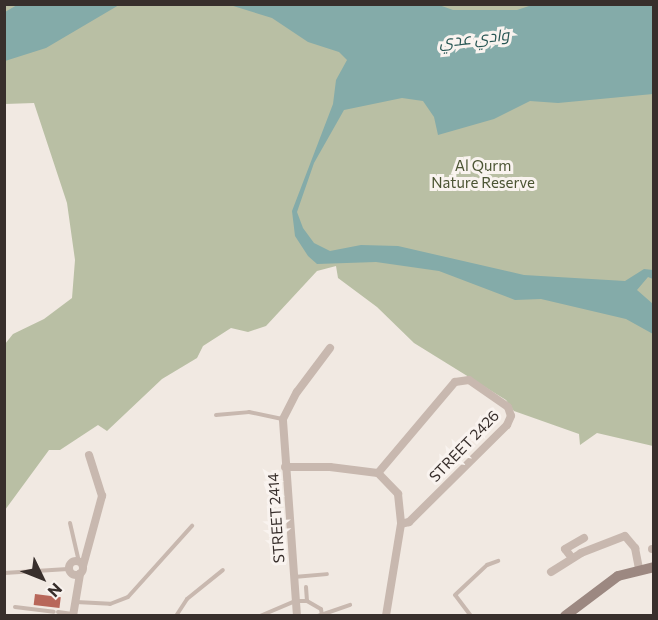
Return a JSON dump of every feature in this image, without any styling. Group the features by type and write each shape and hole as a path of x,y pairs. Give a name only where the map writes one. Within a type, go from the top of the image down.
{"main road":[{"path":"566,615 605,584 639,569 654,567"}],"street":[{"name":"STREET 2414","path":"297,615 283,419 297,392 330,348"},
{"name":"STREET 2426","path":"378,473 455,382 469,380 508,407 511,416 507,425 409,522 401,524"},
{"path":"73,615 81,563 102,496 89,455"},
{"path":"285,467 330,467 378,473 398,494 401,524 386,615"},
{"path":"551,572 573,558 625,536 635,548 639,569"},
{"path":"573,558 565,549 584,538"},
{"path":"80,574 72,574 68,569 71,562 81,563"}],"lane":[{"path":"216,415 249,412 283,419"},
{"path":"70,523 81,563"},
{"path":"75,602 110,603 128,597 192,526"},
{"path":"471,615 455,595 487,565 498,561"},
{"path":"4,573 68,569"},
{"path":"176,615 187,599 223,570"},
{"path":"293,577 327,574"},
{"path":"306,586 307,600"},
{"path":"260,615 295,601 307,600 321,609 320,615"},
{"path":"320,615 334,607 350,605"},
{"path":"15,607 73,615"}],"green space":[{"name":"Al Qurm Nature Reserve","path":"5,5 653,5 653,446 597,433 580,445 579,434 514,411 506,400 414,343 377,307 338,278 336,266 317,271 266,326 248,332 231,328 203,346 197,358 162,379 107,431 98,425 60,450 49,450 5,510 5,344 13,334 44,319 72,298 75,260 67,203 34,103 5,104"}],"water":[{"name":"وادي عدي","path":"535,4 653,5 653,94 558,103 530,101 494,119 438,135 434,117 423,101 402,98 344,110 314,163 297,212 303,228 314,243 330,251 361,245 398,246 524,275 625,281 644,269 653,270 653,279 648,277 637,290 653,304 653,334 626,319 541,299 515,300 439,271 376,262 317,264 308,256 295,236 292,211 333,104 336,80 347,60 339,52 308,42 272,18 230,5 439,5 453,10 517,10"},
{"path":"17,5 119,5 46,48 5,61 5,12"}],"building":[{"path":"35,594 61,597 59,608 34,605"}]}
